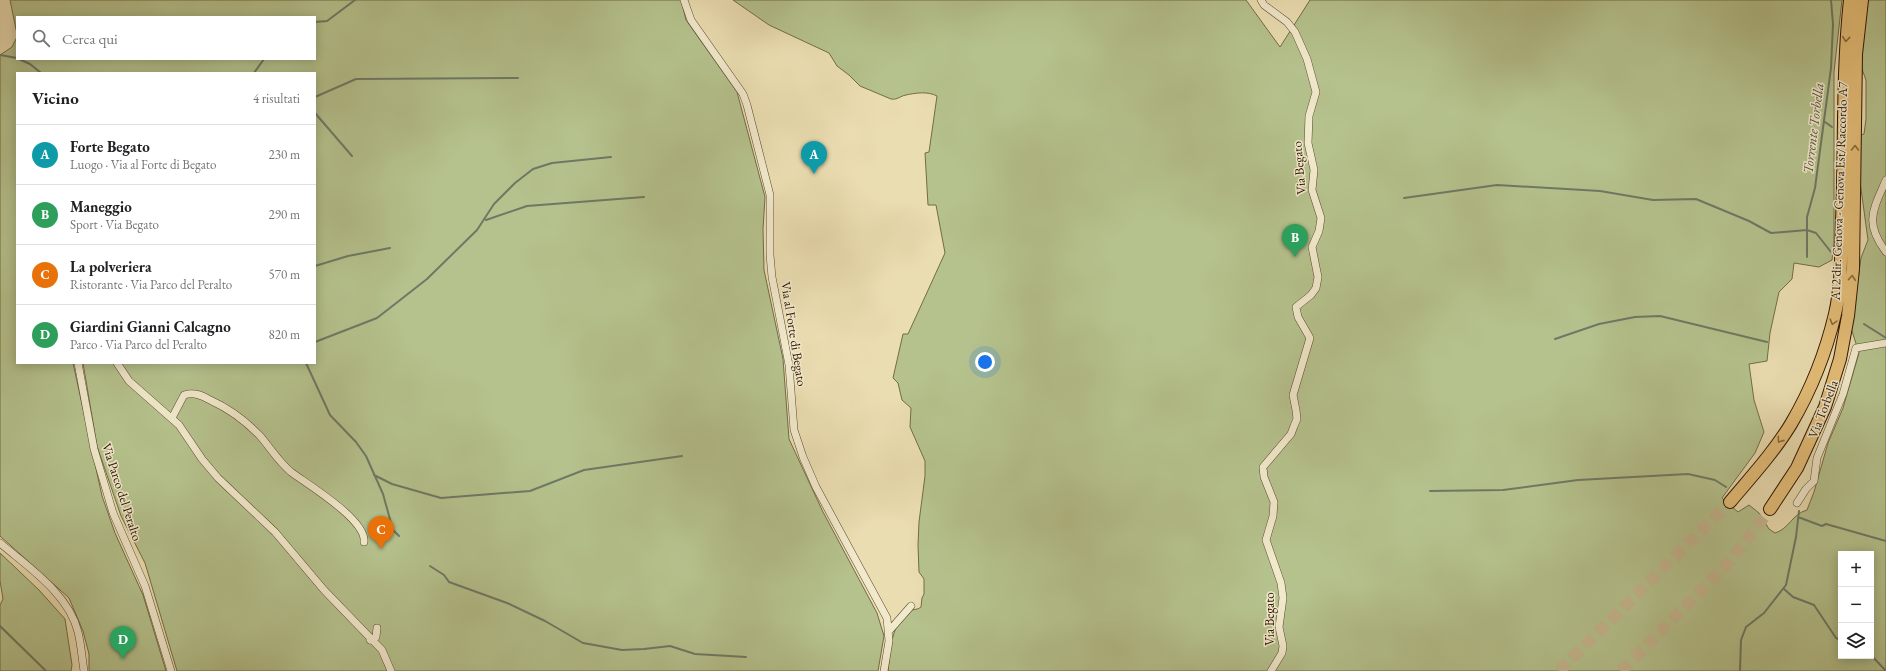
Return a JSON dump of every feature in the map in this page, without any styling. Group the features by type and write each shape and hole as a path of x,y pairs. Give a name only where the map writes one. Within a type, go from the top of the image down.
{"highway":[{"path":"1730,502 1768,456 1791,424 1807,393 1824,353 1835,313 1840,269 1845,52 1850,0"},
{"name":"A12 dir. Genova - Genova Est/Raccordo A7","path":"1770,509 1797,468 1825,407 1840,359 1848,316 1853,269 1856,54 1862,0"}],"street":[{"name":"Via al Forte di Begato","path":"684,0 691,20 743,94 768,185 771,205 770,255 772,277 785,342 794,430 797,442 816,487 887,618 889,650 884,671"},
{"name":"Via Begato","path":"1261,0 1264,5 1286,22 1294,32 1307,59 1315,84 1316,92 1309,116 1308,143 1314,170 1312,190 1321,218 1319,231 1312,247 1312,256 1318,273 1316,288 1311,295 1296,307 1298,317 1310,338 1293,395 1297,419 1290,434 1263,467 1264,478 1274,502 1273,516 1266,540 1281,583 1283,598 1279,626 1283,646 1282,653 1271,671"},
{"path":"1886,180 1878,200 1872,225 1875,237 1886,252"},
{"name":"Via Torbella","path":"1797,503 1806,489 1814,481 1817,458 1843,394 1856,348 1886,343"},
{"name":"Via Parco del Peralto","path":"78,364 94,448 114,513 145,586 171,671"},
{"path":"118,364 129,380 179,425 202,459 218,478 275,532 324,590 370,640 382,650 391,671"},
{"path":"172,418 184,395 191,393 199,394 229,408 261,438 268,452 290,471 338,506 353,519 362,535 364,542"},
{"path":"0,543 42,579 65,604 78,630 84,671"},
{"path":"889,631 912,606"},
{"path":"370,640 376,637 377,628"}],"green space":[{"path":"10,0 681,0 686,20 737,92 765,197 763,229 764,270 783,359 789,439 823,512 877,613 884,636 878,671 177,671 145,563 121,516 97,446 83,364 316,364 316,72 16,72 16,364 73,364 102,496 115,533 143,595 166,671 89,671 89,654 83,631 69,598 0,536 0,55 12,47 16,39 16,60 316,60 316,16 16,16 16,29"},
{"path":"733,0 1246,0 1280,47 1310,0 1842,0 1834,72 1834,242 1832,260 1819,267 1794,263 1792,279 1779,292 1770,333 1767,361 1749,364 1754,400 1764,432 1755,453 1722,498 1738,512 1749,505 1759,513 1769,529 1775,533 1784,528 1802,512 1807,510 1814,492 1828,443 1843,408 1859,353 1851,328 1861,258 1868,240 1859,174 1858,136 1864,134 1866,119 1866,80 1859,61 1866,0 1886,0 1886,671 888,671 893,637 899,622 912,610 921,607 924,594 924,579 919,572 918,545 919,522 925,476 925,461 910,427 911,408 902,400 898,383 893,378 903,334 908,334 945,253 936,205 928,205 925,153 929,152 937,96 930,93 917,93 891,99 860,86 837,66 829,53 769,25"},
{"path":"0,553 39,590 65,619 72,665 71,671 0,671 0,605 3,599 0,581"}],"waterway":[{"path":"316,22 327,21 355,0"},
{"name":"Torrente Torbella","path":"1807,257 1807,217 1815,188 1831,68 1833,24 1831,0"},
{"path":"0,55 16,58"},
{"path":"21,60 30,64 40,72"},
{"path":"255,72 263,60"},
{"path":"316,97 356,79 518,78"},
{"path":"316,114 352,156"},
{"path":"1825,122 1832,127"},
{"path":"316,342 377,318 427,279 477,230 494,204 515,183 533,169 552,163 611,157"},
{"path":"1404,198 1497,185 1600,191 1653,200 1696,199 1749,221 1771,233 1807,230 1816,233 1831,252"},
{"path":"486,220 527,206 644,197"},
{"path":"316,266 348,256 390,248"},
{"path":"1555,339 1599,324 1635,317 1660,316 1767,342"},
{"path":"1864,324 1886,338"},
{"path":"306,364 330,415 356,442 366,456 383,494 393,530 399,536"},
{"path":"374,475 392,484 441,498 530,491 584,470 682,456"},
{"path":"1430,491 1503,490 1578,480 1688,474 1715,480 1726,487"},
{"path":"1740,671 1741,640 1746,627 1764,613 1786,585 1796,537 1799,511"},
{"path":"1798,517 1822,526 1826,524 1886,541"},
{"path":"430,566 444,575 449,582 507,603 545,621 583,643 622,650 670,646 695,654 746,657"},
{"path":"1784,589 1793,597 1814,605 1838,639"},
{"path":"0,626 46,671"},
{"path":"1874,658 1886,671"}],"tunnel":[{"path":"1559,671 1730,502"},
{"path":"1621,671 1730,561 1770,509"}],"place":[{"name":"Forte Begato","path":"814,174"},
{"name":"Maneggio","path":"1295,257"},
{"name":"La polveriera","path":"381,549"},
{"name":"Giardini Gianni Calcagno","path":"123,659"}]}
